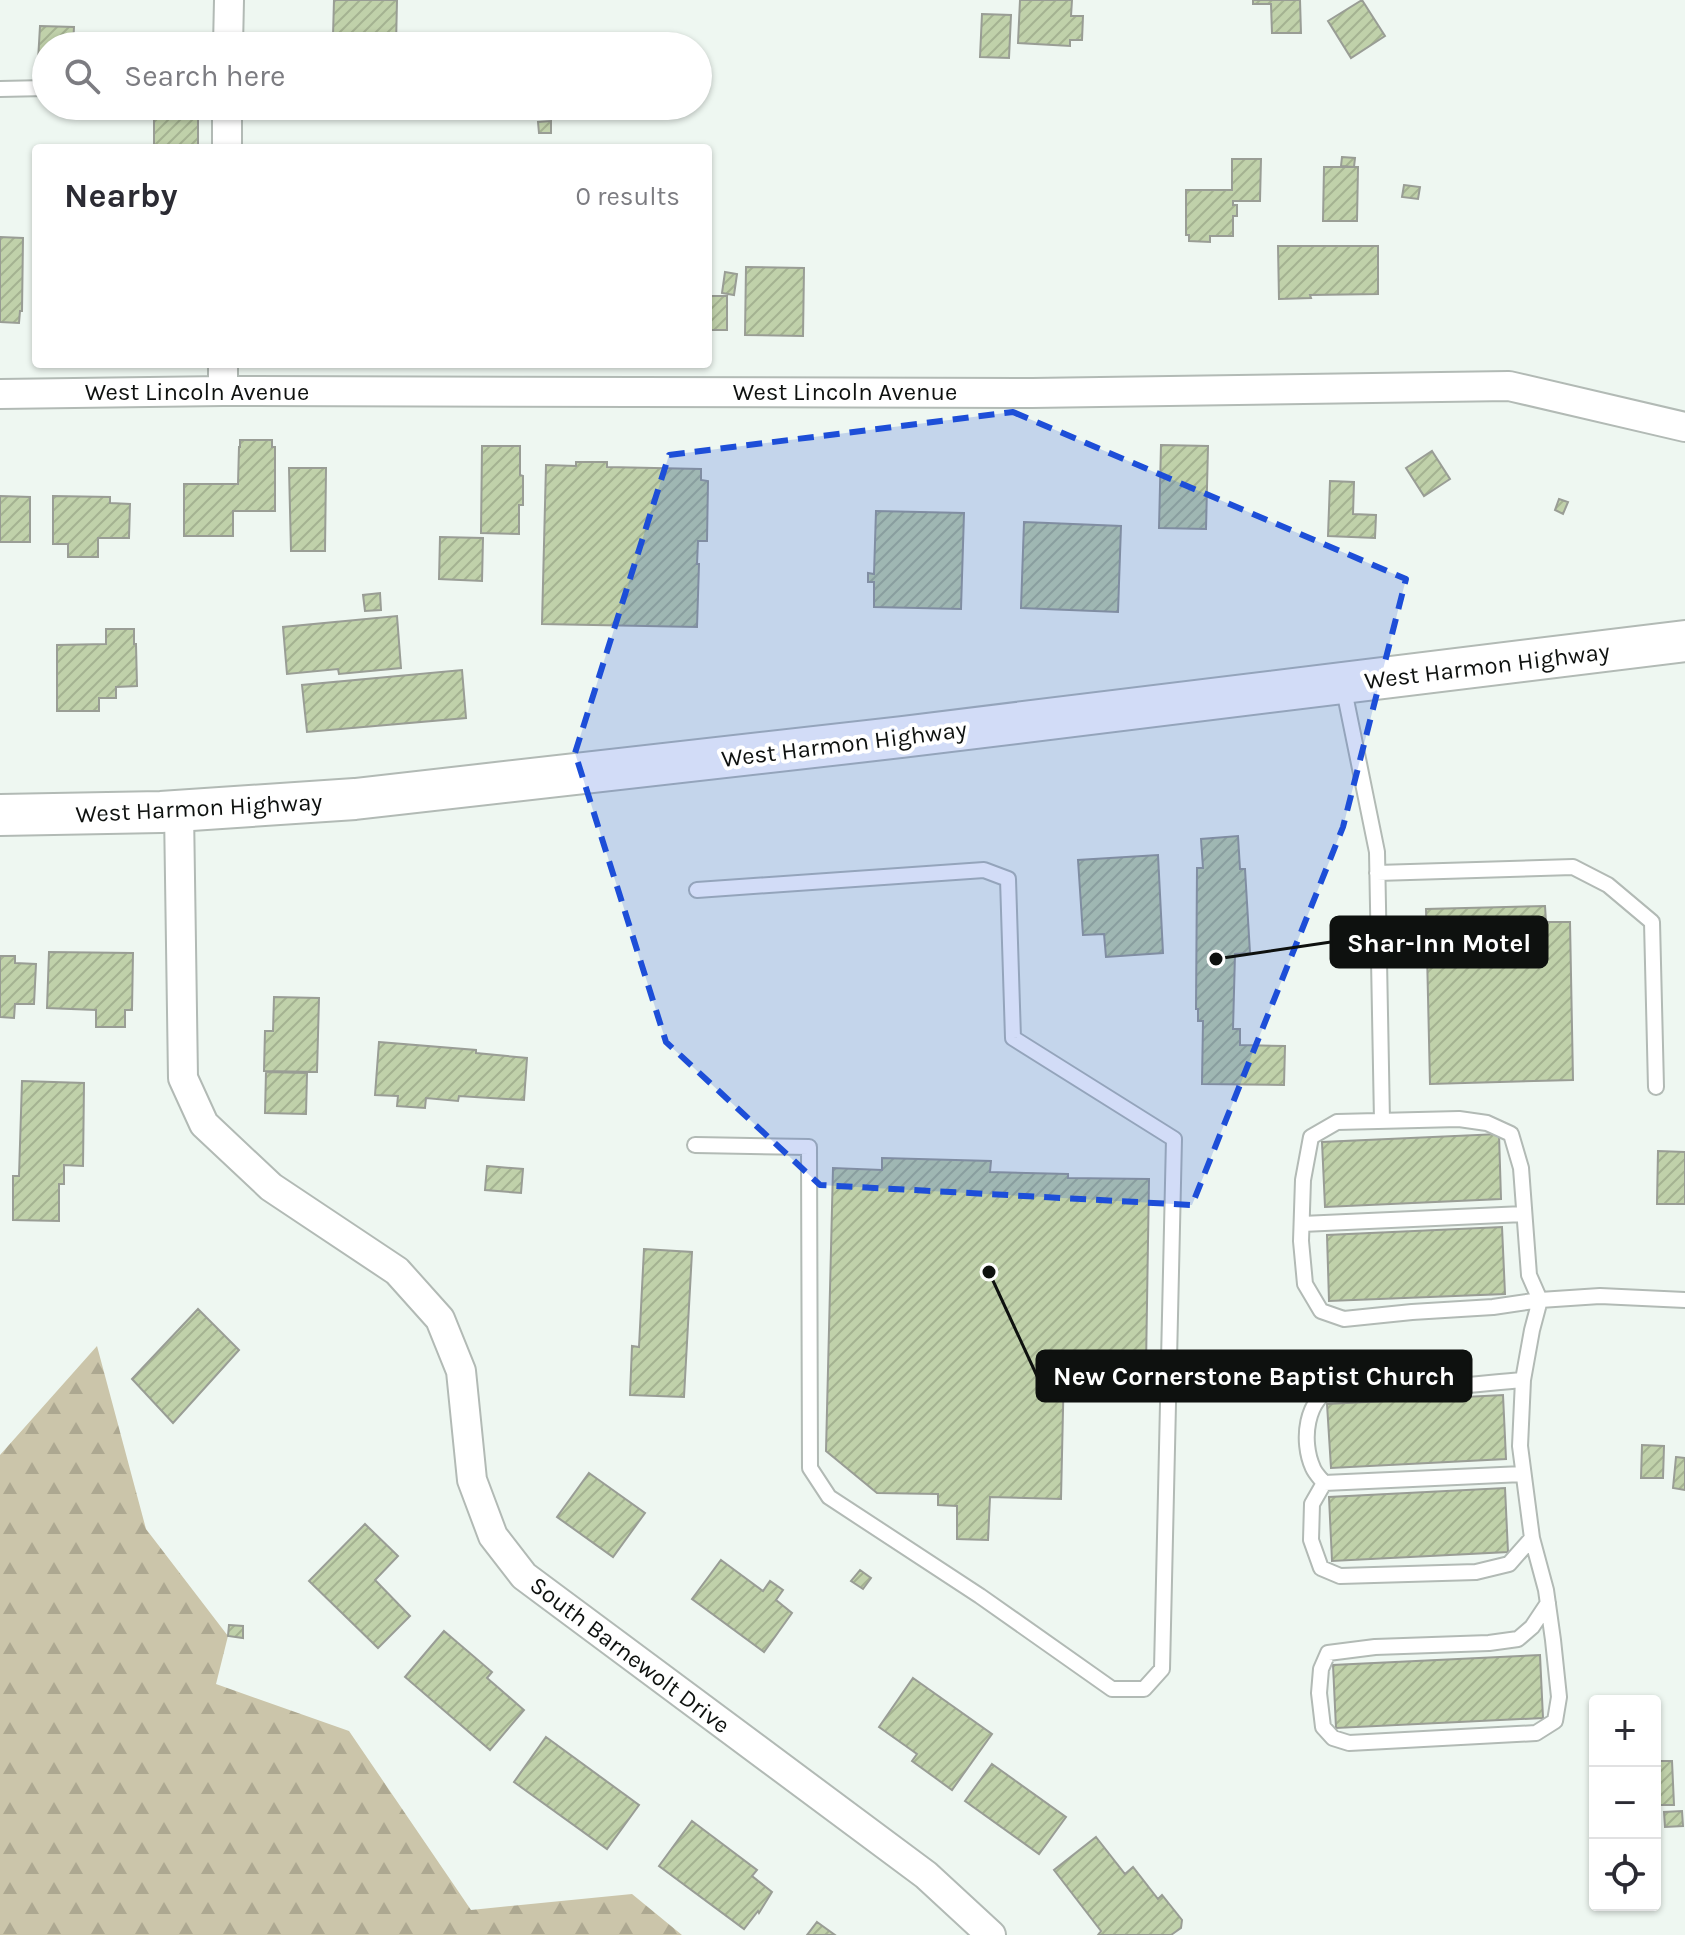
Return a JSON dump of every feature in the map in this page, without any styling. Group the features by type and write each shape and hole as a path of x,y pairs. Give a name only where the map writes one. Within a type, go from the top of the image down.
{"main road":[{"name":"West Harmon Highway","path":"0,815 179,811 355,799 1685,641"}],"street":[{"path":"228,32 229,0"},
{"path":"227,120 227,144"},
{"name":"West Lincoln Avenue","path":"0,394 223,378 1032,393 1509,386 1685,427"},
{"name":"South Barnewolt Drive","path":"179,811 183,1078 204,1124 260,1177 397,1271 440,1319 461,1371 472,1480 493,1536 524,1576 926,1875 991,1935"}],"lane":[{"path":"0,89 32,88"},
{"path":"1343,684 1377,852 1382,1121"},
{"path":"1377,873 1573,867 1608,885 1652,922 1656,1087"},
{"path":"695,1145 809,1147 810,1468 829,1497 980,1596 1112,1689 1144,1689 1162,1669 1174,1139 1013,1038 1008,879 984,870 697,890"},
{"path":"1548,1603 1532,1627 1518,1639 1375,1647 1328,1653 1321,1669 1319,1693 1323,1727 1333,1738 1349,1743 1536,1733 1555,1721 1559,1697 1548,1603 1546,1590 1532,1538 1520,1446 1523,1380 1540,1300 1529,1275 1521,1168 1511,1134 1487,1123 1459,1119 1337,1122 1311,1137 1303,1180 1301,1241 1305,1284 1321,1311 1344,1319 1493,1307 1540,1300 1600,1296 1685,1300"},
{"path":"1302,1224 1524,1214"},
{"path":"1324,1483 1313,1468 1306,1442 1310,1415 1320,1396 1336,1387 1411,1388 1523,1380"},
{"path":"1324,1483 1523,1474"},
{"path":"1324,1483 1312,1504 1311,1540 1321,1568 1340,1576 1476,1572 1509,1564 1532,1538"}],"highlighted area":[{"path":"1013,412 1406,579 1343,827 1192,1205 820,1185 666,1042 575,753 669,455"}],"green space":[{"path":"97,1346 146,1529 228,1636 216,1684 349,1731 471,1910 632,1894 682,1935 0,1935 0,1455"}],"building":[{"path":"334,0 397,0 396,32 333,32"},
{"path":"1020,0 1072,0 1071,16 1083,16 1082,40 1070,40 1070,46 1018,43"},
{"path":"1253,0 1300,0 1301,33 1272,33 1271,4 1253,4"},
{"path":"1362,0 1385,36 1351,58 1328,21"},
{"path":"982,14 1011,15 1009,58 980,57"},
{"path":"40,26 74,27 74,32 40,32"},
{"path":"154,120 198,120 198,144 154,144"},
{"path":"551,121 551,133 539,133 538,122"},
{"path":"1342,157 1355,158 1354,167 1341,166"},
{"path":"1232,159 1261,159 1260,201 1233,201 1233,205 1237,205 1237,216 1233,216 1233,236 1210,236 1210,242 1189,241 1189,235 1186,235 1186,190 1232,190"},
{"path":"1324,167 1358,167 1357,221 1323,221"},
{"path":"1404,185 1420,187 1418,199 1402,197"},
{"path":"0,237 23,238 22,311 19,323 0,322"},
{"path":"1278,246 1378,246 1378,294 1310,295 1311,298 1279,299"},
{"path":"746,267 804,268 803,336 745,335"},
{"path":"725,272 737,274 734,295 722,293"},
{"path":"712,296 727,296 727,330 712,330"},
{"path":"240,440 272,440 272,447 275,447 275,511 233,511 233,536 184,536 184,484 238,484"},
{"path":"1161,445 1208,446 1206,529 1159,528"},
{"path":"482,446 520,446 523,505 519,505 519,534 481,533"},
{"path":"1432,451 1450,479 1424,496 1406,468"},
{"path":"576,462 607,462 607,467 701,469 701,480 708,481 707,541 698,541 697,627 542,624 546,465 576,466"},
{"path":"289,468 326,468 325,551 291,551"},
{"path":"1330,481 1354,482 1353,514 1376,515 1375,538 1328,536"},
{"path":"0,496 30,497 30,542 0,542"},
{"path":"53,496 110,497 110,503 130,504 129,538 98,538 98,557 68,557 68,544 53,544"},
{"path":"1559,499 1568,502 1563,514 1555,510"},
{"path":"876,511 964,513 961,609 874,607 874,582 868,582 868,573 874,574"},
{"path":"1024,522 1121,526 1118,612 1021,608"},
{"path":"440,537 483,538 482,581 439,579"},
{"path":"380,593 381,610 365,611 363,595"},
{"path":"397,616 401,668 339,674 338,669 287,674 283,627"},
{"path":"106,629 134,629 137,686 116,687 116,698 99,698 99,711 57,711 57,645 106,644"},
{"path":"462,670 466,718 307,732 302,685"},
{"path":"1238,836 1240,869 1245,869 1250,953 1235,954 1233,1029 1240,1029 1240,1045 1285,1046 1284,1085 1202,1084 1203,1021 1198,1021 1196,1009 1197,868 1203,868 1201,839"},
{"path":"1158,855 1163,953 1106,957 1104,934 1083,935 1078,860"},
{"path":"1545,906 1546,922 1570,922 1573,1080 1430,1084 1426,909"},
{"path":"49,952 133,953 132,1010 125,1010 125,1027 96,1027 96,1010 47,1008"},
{"path":"0,956 15,956 15,963 36,964 34,1004 15,1004 14,1018 0,1017"},
{"path":"274,997 319,998 317,1072 264,1071 265,1031 273,1031"},
{"path":"379,1042 476,1050 476,1053 527,1058 524,1100 459,1096 458,1101 426,1098 425,1108 397,1106 398,1096 375,1095"},
{"path":"266,1072 307,1073 306,1114 265,1113"},
{"path":"22,1081 84,1083 83,1166 64,1165 64,1184 59,1184 59,1221 13,1220 13,1176 19,1176"},
{"path":"1499,1134 1501,1199 1325,1207 1322,1142"},
{"path":"1658,1151 1685,1152 1685,1204 1657,1204"},
{"path":"882,1158 991,1161 990,1172 1068,1174 1068,1178 1149,1179 1146,1366 1064,1366 1061,1499 990,1497 988,1540 957,1539 957,1506 938,1505 938,1494 877,1493 826,1451 833,1168 882,1170"},
{"path":"487,1166 523,1169 521,1193 485,1190"},
{"path":"1502,1227 1505,1294 1329,1301 1327,1235"},
{"path":"644,1249 692,1252 684,1397 630,1395 632,1346 639,1347"},
{"path":"198,1309 239,1350 173,1423 132,1379"},
{"path":"1503,1395 1506,1459 1331,1468 1327,1404"},
{"path":"1642,1445 1664,1446 1663,1478 1641,1478"},
{"path":"1676,1457 1685,1458 1685,1490 1673,1488"},
{"path":"589,1473 645,1513 613,1557 557,1517"},
{"path":"1505,1488 1508,1552 1332,1561 1329,1497"},
{"path":"365,1524 398,1556 375,1580 410,1616 378,1648 309,1581"},
{"path":"721,1560 763,1591 770,1581 783,1590 776,1600 792,1613 764,1652 692,1599"},
{"path":"860,1570 871,1578 863,1589 851,1581"},
{"path":"229,1625 243,1626 243,1638 228,1636"},
{"path":"444,1631 492,1672 487,1678 524,1710 490,1750 405,1677"},
{"path":"1540,1655 1543,1718 1336,1728 1333,1665"},
{"path":"913,1678 992,1734 952,1790 912,1761 917,1754 879,1727"},
{"path":"546,1737 639,1805 607,1849 514,1782"},
{"path":"1661,1761 1672,1761 1674,1805 1661,1805"},
{"path":"992,1764 1066,1817 1039,1854 965,1801"},
{"path":"1682,1811 1683,1826 1665,1827 1664,1812"},
{"path":"692,1821 757,1870 752,1876 772,1892 744,1929 659,1866"},
{"path":"1096,1837 1125,1874 1133,1867 1158,1899 1162,1895 1182,1920 1181,1928 1171,1935 1098,1935 1101,1931 1054,1870"},
{"path":"817,1922 835,1935 807,1935"}],"place":[{"name":"Shar-Inn Motel","path":"1216,959"},
{"name":"New Cornerstone Baptist Church","path":"989,1272"}]}
